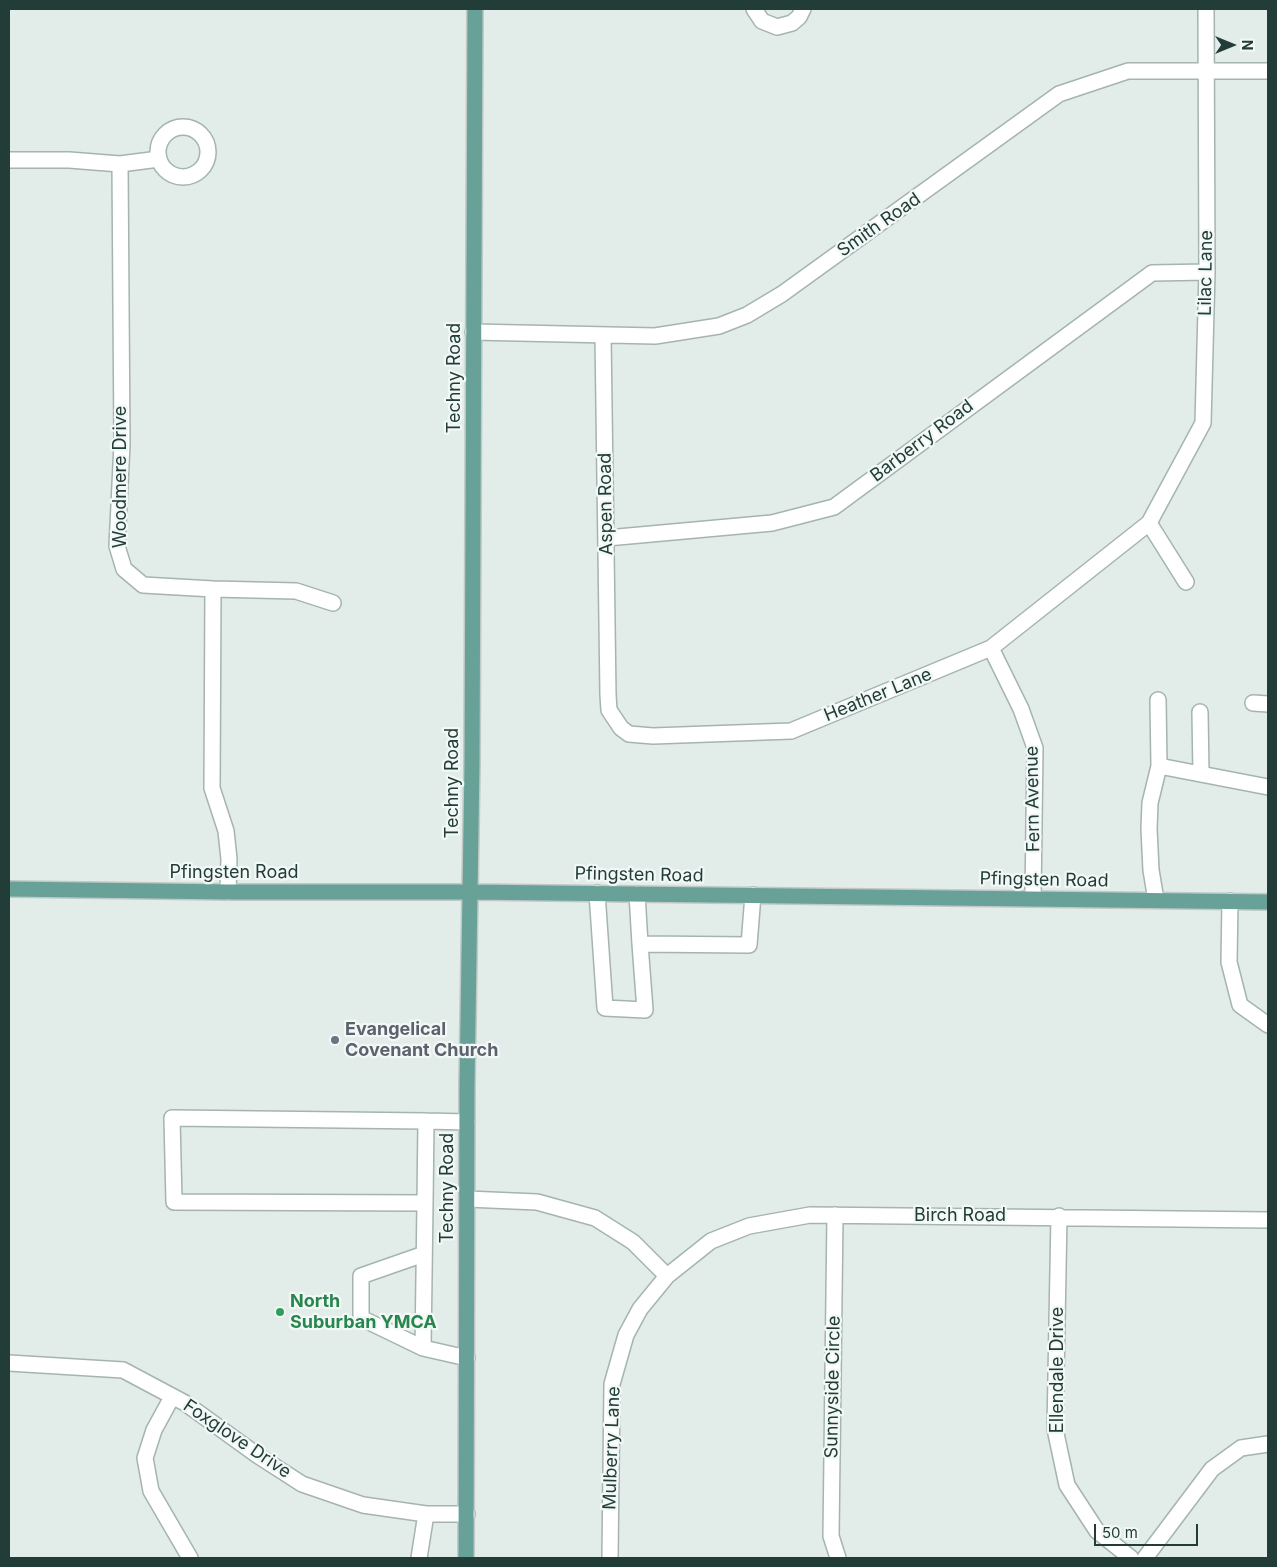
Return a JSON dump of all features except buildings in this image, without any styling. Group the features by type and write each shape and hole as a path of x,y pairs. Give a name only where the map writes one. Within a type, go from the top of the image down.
{"main road":[{"name":"Techny Road","path":"466,1558 467,1122 471,892 475,9"},
{"name":"Pfingsten Road","path":"9,889 228,892 597,893 1268,902"}],"street":[{"path":"754,9 762,21 777,27 792,23 803,9"},
{"name":"Lilac Lane","path":"1149,523 1203,424 1207,272 1206,9"},
{"name":"Smith Road","path":"473,332 655,336 719,326 747,315 782,294 1059,94 1128,71 1268,71"},
{"path":"9,160 69,160 120,164 159,158"},
{"name":"Woodmere Drive","path":"120,164 122,444 117,546 124,569 143,585 213,590 296,591 333,603"},
{"name":"Barberry Road","path":"607,538 772,523 834,506 1152,273 1207,272"},
{"name":"Aspen Road","path":"603,335 608,674"},
{"path":"1149,523 1186,582"},
{"name":"Heather Lane","path":"608,674 609,710 620,728 629,734 653,736 791,731 991,648 1149,523"},
{"path":"213,590 212,788 226,831 229,859 228,892"},
{"name":"Fern Avenue","path":"991,648 1022,709 1035,748 1033,898"},
{"path":"1156,900 1151,870 1149,829 1150,802 1159,766 1158,700"},
{"path":"1253,703 1268,704"},
{"path":"1200,712 1201,774"},
{"path":"1159,766 1268,787"},
{"path":"597,893 605,1008 645,1010 637,894"},
{"path":"640,944 749,945 753,895"},
{"path":"1230,902 1229,962 1240,1005 1268,1025"},
{"path":"425,1203 174,1202 172,1118 467,1122"},
{"path":"424,1348 426,1122"},
{"path":"467,1199 537,1202 595,1218 633,1242 667,1276"},
{"name":"Birch Road","path":"667,1276 711,1241 749,1226 782,1218 810,1215 1059,1216 1268,1220"},
{"name":"Sunnyside Circle","path":"835,1216 831,1536 838,1558"},
{"name":"Ellendale Drive","path":"1059,1216 1055,1429 1067,1485 1097,1531 1131,1558"},
{"path":"424,1254 361,1276 361,1318 424,1348 467,1358"},
{"name":"Mulberry Lane","path":"610,1558 612,1384 626,1335 640,1309 667,1276"},
{"name":"Foxglove Drive","path":"9,1363 123,1370 172,1397 302,1484 364,1505 426,1514 467,1514"},
{"path":"172,1397 154,1430 145,1458 151,1491 190,1558"},
{"path":"1145,1558 1212,1469 1241,1448 1268,1444"},
{"path":"418,1558 426,1514"}],"place":[{"name":"Evangelical Covenant Church","path":"335,1040"},
{"name":"North Suburban YMCA","path":"280,1312"}]}
